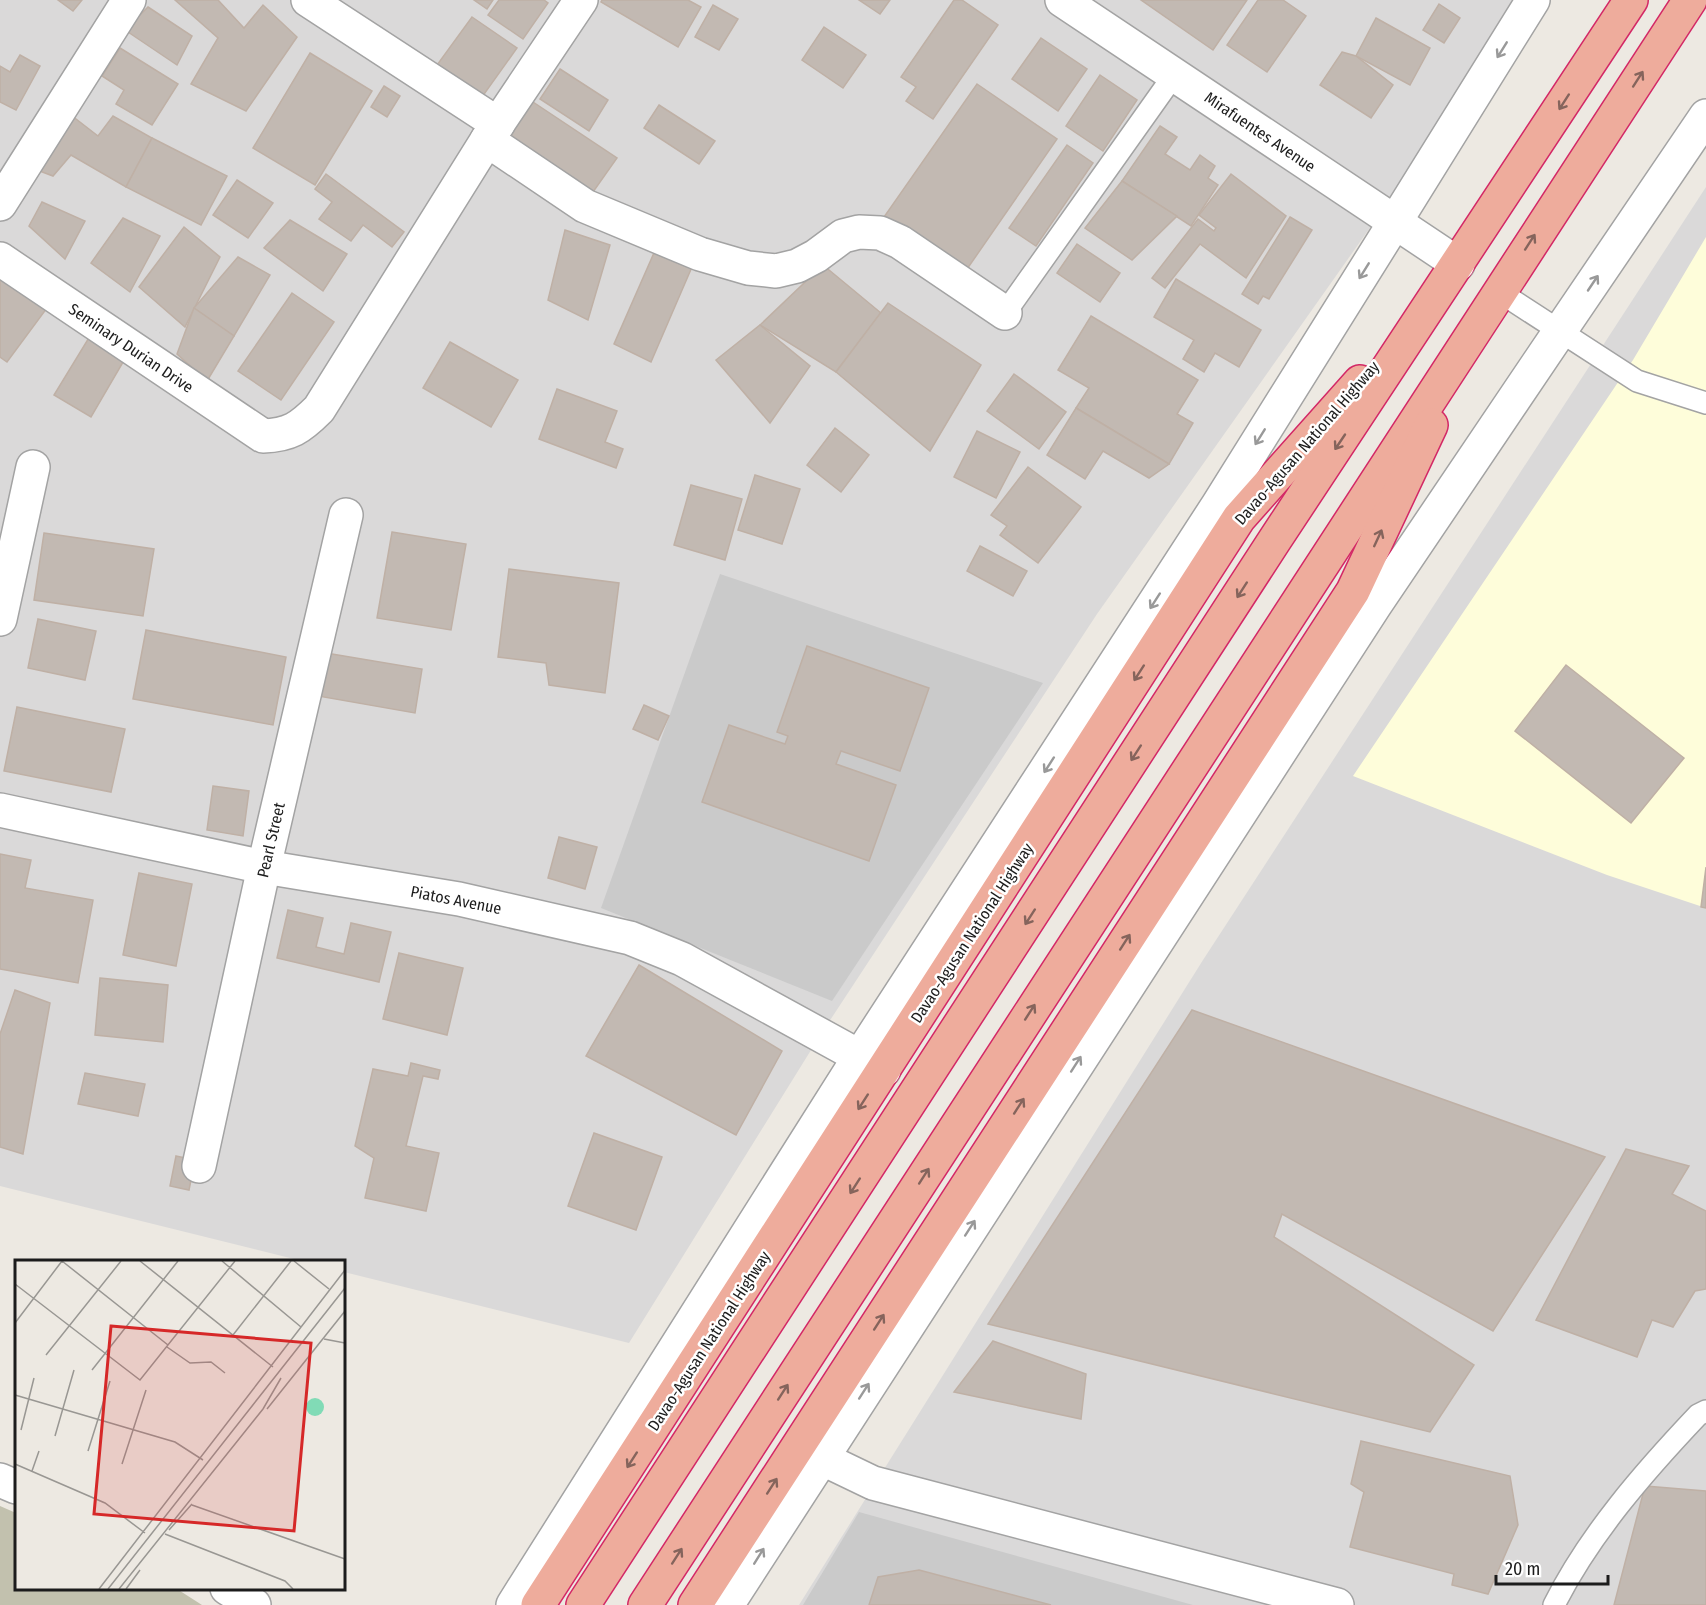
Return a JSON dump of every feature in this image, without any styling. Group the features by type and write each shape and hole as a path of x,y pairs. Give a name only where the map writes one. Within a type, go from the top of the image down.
{"highway":[{"name":"Davao-Agusan National Highway","path":"583,1605 1268,551 1631,0"},
{"path":"645,1605 1491,302 1690,0"},
{"name":"Davao-Agusan National Highway","path":"538,1605 872,1063 1239,518 1450,276"},
{"path":"695,1605 1006,1150 1353,591 1491,302"}],"street":[{"path":"0,204 129,0"},
{"path":"308,0 493,132 585,206 700,254 748,268 777,271 797,266 816,256 843,236 859,232 880,233 900,242 1005,313"},
{"path":"493,132 581,0"},
{"name":"Mirafuentes Avenue","path":"1062,0 1395,222 1450,276"},
{"path":"513,1605 872,1063 1533,0"},
{"path":"727,1605 821,1458 1006,1150 1706,116"},
{"name":"Seminary Durian Drive","path":"0,259 263,436 282,436 302,426 319,409 493,132"},
{"path":"0,619 33,467"},
{"name":"Pearl Street","path":"200,1166 264,867 346,515"},
{"name":"Piatos Avenue","path":"0,810 264,867 459,899 630,938 682,959 872,1063"},
{"path":"821,1458 873,1483 1337,1605"},
{"path":"0,1480 15,1487"},
{"path":"230,1590 254,1605"}],"lane":[{"path":"1005,313 1174,75"},
{"path":"1491,302 1560,331 1637,381 1706,403"},
{"path":"1554,1605 1583,1555 1656,1459 1698,1415 1706,1411"}],"shaded area":[{"path":"0,0 1517,0 1449,116 1097,614 821,1034 629,1343 345,1272 345,1260 298,1260 0,1186"},
{"path":"1706,187 1706,1605 799,1605 1203,960"},
{"path":"1706,237 1706,908 1607,875 1353,776 1633,360"},
{"path":"720,574 1043,683 832,1001 601,908"},
{"path":"0,1506 15,1513 15,1590 179,1590 202,1605 0,1605"},
{"path":"859,1512 1193,1605 803,1605"}],"building":[{"path":"58,0 82,0 73,11"},
{"path":"175,0 218,0 244,28 263,5 297,37 246,111 191,84 218,38"},
{"path":"474,0 493,0 487,9"},
{"path":"499,0 544,0 548,3 523,39 488,15"},
{"path":"602,0 688,0 701,7 678,47 601,2"},
{"path":"859,0 890,0 880,14"},
{"path":"954,0 962,0 998,25 933,119 906,101 916,87 901,77"},
{"path":"1141,0 1247,0 1213,50"},
{"path":"1258,0 1283,0 1306,16 1267,72 1227,45"},
{"path":"1439,4 1460,18 1444,43 1423,30"},
{"path":"713,5 738,19 719,50 695,37"},
{"path":"148,7 192,36 177,65 125,30"},
{"path":"472,17 517,48 482,97 437,65"},
{"path":"1376,18 1430,48 1410,85 1356,56"},
{"path":"824,27 866,55 843,88 802,60"},
{"path":"1041,38 1087,69 1058,111 1012,79"},
{"path":"120,48 178,84 152,125 116,104 124,90 102,76"},
{"path":"1342,52 1356,56 1393,85 1371,118 1320,85"},
{"path":"310,53 372,91 315,185 253,148"},
{"path":"20,55 40,66 16,110 0,102 0,66 10,72"},
{"path":"560,69 608,100 589,131 540,99"},
{"path":"1100,75 1137,100 1103,151 1066,126"},
{"path":"977,84 1057,139 965,272 884,217"},
{"path":"384,86 400,96 387,117 371,107"},
{"path":"527,98 617,158 593,192 504,133"},
{"path":"659,105 715,141 699,164 644,128"},
{"path":"67,112 98,136 113,116 152,138 126,187 71,155 53,176 32,168"},
{"path":"1160,126 1177,137 1165,154 1190,170 1200,155 1215,166 1208,178 1218,185 1191,226 1122,181"},
{"path":"152,138 227,176 201,225 126,187"},
{"path":"1067,145 1093,163 1036,246 1009,228"},
{"path":"326,174 404,232 392,247 363,225 351,241 319,219 332,202 315,189"},
{"path":"1231,174 1286,216 1246,278 1200,244 1165,288 1152,278 1198,219 1214,231 1216,228 1199,215"},
{"path":"237,180 273,203 248,238 213,215"},
{"path":"1122,181 1177,216 1132,260 1085,228"},
{"path":"42,202 85,221 65,259 29,226"},
{"path":"1290,217 1312,230 1269,299 1263,296 1258,304 1242,294"},
{"path":"123,218 160,236 130,292 91,263"},
{"path":"290,220 347,254 323,291 264,248"},
{"path":"184,227 220,257 185,327 139,287"},
{"path":"565,230 610,245 588,320 548,300"},
{"path":"1077,244 1120,273 1100,302 1057,273"},
{"path":"657,246 695,260 651,362 614,344"},
{"path":"238,257 270,275 234,336 194,308"},
{"path":"823,265 881,313 836,372 760,325"},
{"path":"0,274 47,308 7,362 0,357"},
{"path":"1176,279 1261,330 1239,367 1215,353 1204,372 1183,359 1194,340 1154,317"},
{"path":"292,293 334,322 281,400 238,371"},
{"path":"888,303 981,365 930,451 836,372"},
{"path":"194,308 234,336 207,381 177,354"},
{"path":"1091,316 1198,380 1177,414 1193,423 1169,464 1076,408 1089,388 1058,370"},
{"path":"760,325 810,366 770,423 716,360"},
{"path":"90,336 126,357 91,417 54,395"},
{"path":"450,342 518,380 491,427 423,388"},
{"path":"1014,374 1066,412 1039,449 987,411"},
{"path":"557,389 617,411 605,442 623,449 616,468 539,439"},
{"path":"1076,408 1169,464 1149,478 1103,451 1085,479 1047,455"},
{"path":"835,428 869,455 841,492 807,465"},
{"path":"977,431 1020,452 996,498 954,477"},
{"path":"1028,467 1081,507 1038,563 1000,535 1007,526 991,515"},
{"path":"755,475 800,489 782,544 738,530"},
{"path":"691,485 742,499 725,560 674,545"},
{"path":"392,532 466,544 451,630 377,618"},
{"path":"44,533 154,549 143,616 34,600"},
{"path":"980,546 1027,571 1013,596 967,571"},
{"path":"509,569 619,583 605,693 549,685 546,663 498,657"},
{"path":"38,619 96,631 85,680 28,668"},
{"path":"146,630 286,657 273,725 133,699"},
{"path":"807,646 929,688 900,771 841,751 836,764 896,785 869,861 702,802 729,725 785,744 788,736 777,732"},
{"path":"326,653 422,669 415,713 318,696"},
{"path":"1566,665 1684,758 1631,823 1515,731"},
{"path":"644,705 669,716 658,740 633,729"},
{"path":"17,707 125,729 111,792 4,771"},
{"path":"213,786 249,791 243,836 207,830"},
{"path":"559,837 597,847 585,889 548,878"},
{"path":"0,854 31,860 25,888 93,900 78,983 0,969"},
{"path":"1706,867 1706,908 1701,907"},
{"path":"139,873 192,884 176,966 123,955"},
{"path":"288,910 323,918 316,947 344,954 351,923 391,932 379,982 277,958"},
{"path":"399,953 463,968 447,1035 383,1019"},
{"path":"639,965 782,1051 736,1135 586,1056"},
{"path":"100,978 168,985 163,1042 95,1035"},
{"path":"15,990 50,1003 23,1154 0,1147 0,1034"},
{"path":"1192,1010 1605,1157 1493,1331 1282,1214 1274,1237 1474,1365 1430,1432 988,1324"},
{"path":"411,1063 440,1070 438,1079 423,1076 406,1146 439,1153 426,1211 365,1198 374,1158 355,1146 373,1069 408,1076"},
{"path":"85,1073 145,1084 138,1116 78,1104"},
{"path":"594,1133 662,1157 636,1230 568,1206"},
{"path":"1626,1149 1689,1166 1672,1194 1706,1211 1706,1289 1695,1291 1673,1327 1652,1320 1637,1357 1536,1320"},
{"path":"176,1156 195,1160 189,1190 170,1186"},
{"path":"993,1341 1086,1374 1081,1419 954,1392"},
{"path":"1361,1441 1510,1476 1518,1525 1488,1594 1452,1585 1454,1574 1350,1547 1364,1492 1351,1484"},
{"path":"1645,1486 1706,1491 1706,1605 1614,1605"},
{"path":"919,1570 1051,1605 869,1605 878,1577"}]}
